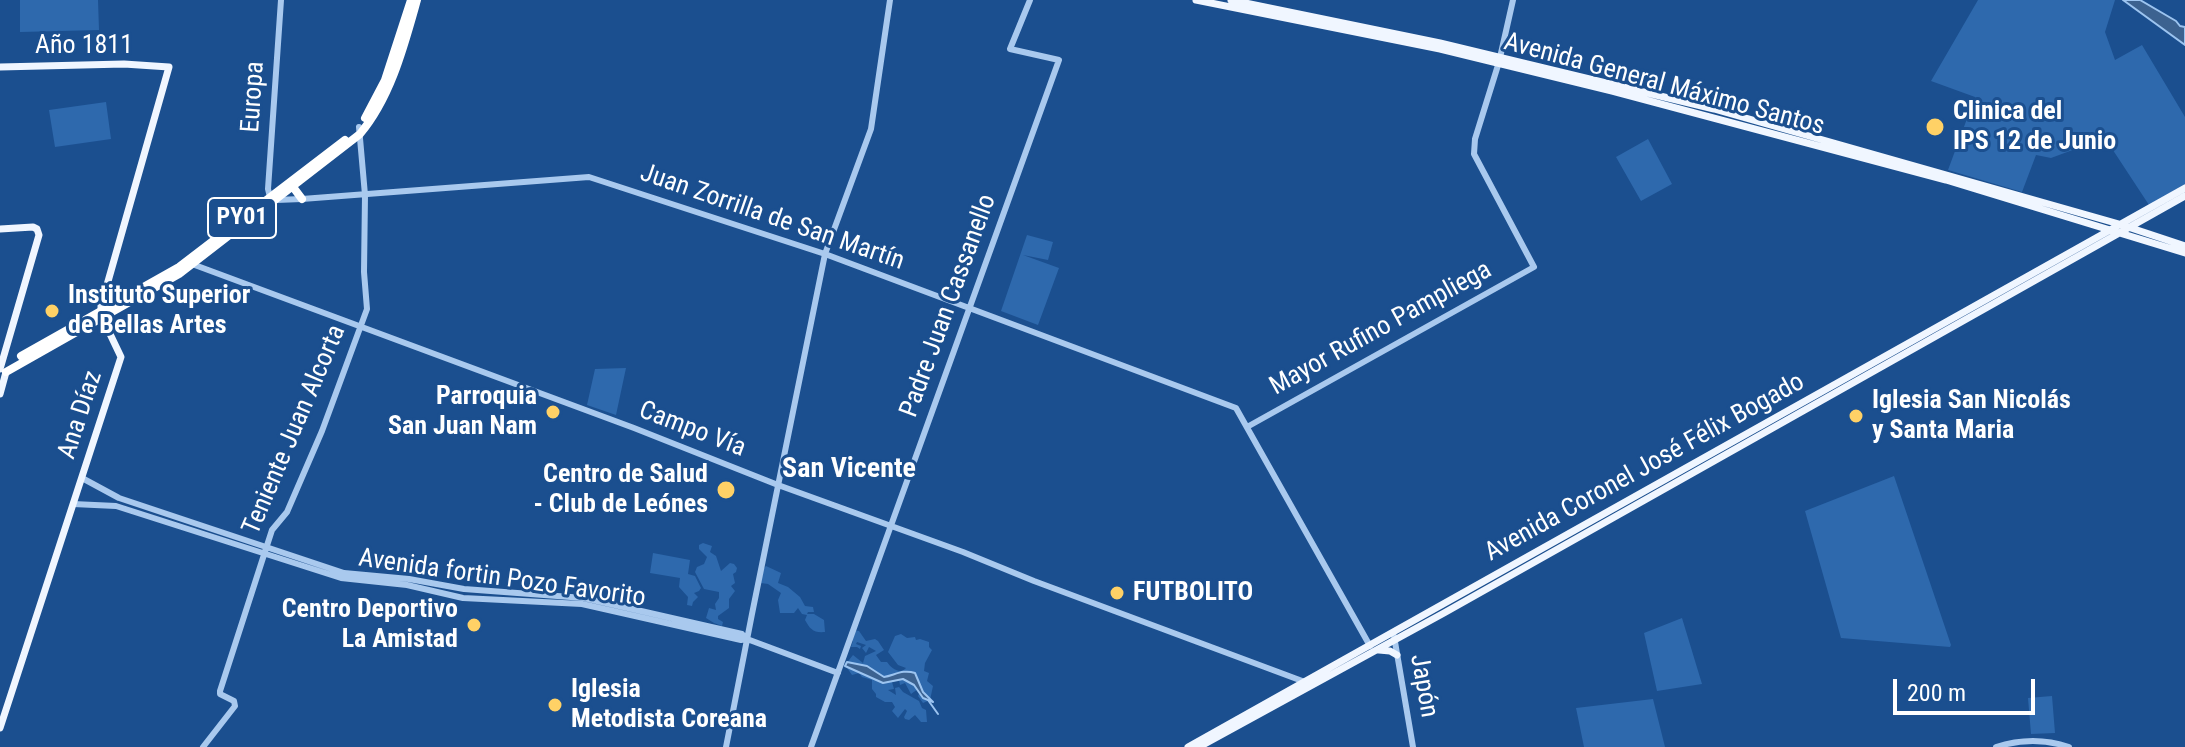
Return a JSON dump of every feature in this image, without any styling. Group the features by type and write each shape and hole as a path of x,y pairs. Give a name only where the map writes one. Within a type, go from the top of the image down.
{"highway":[{"name":"PY01","path":"1,372 79,331 184,264 360,131 385,80 411,0"},
{"name":"PY01","path":"1,372 192,264 360,131 378,109 392,77 417,0"},
{"path":"293,187 302,199"}],"main road":[{"name":"Avenida General Máximo Santos","path":"1196,0 1499,60"},
{"name":"Avenida General Máximo Santos","path":"1231,0 1714,109 2120,229"},
{"name":"Año 1811","path":"0,67 124,64 169,67 101,315"},
{"path":"2120,229 2185,188"},
{"path":"2120,229 2185,196"},
{"path":"0,229 33,227 39,235 1,372 0,394"},
{"path":"2120,229 2185,246"},
{"path":"2120,229 2185,253"},
{"name":"Avenida Coronel José Félix Bogado","path":"1188,747 1204,742 2120,229"},
{"name":"Ana Díaz","path":"0,728 121,357 101,315"},
{"path":"1373,648 1397,655"}],"street":[{"name":"Europa","path":"273,198 268,189 281,0"},
{"path":"726,747 825,254 871,129 890,0"},
{"name":"Padre Juan Cassanello","path":"811,747 1059,60 1010,49 1030,0"},
{"path":"1499,60 1513,0"},
{"name":"Mayor Rufino Pampliega","path":"1247,427 1534,267 1474,154 1475,139 1499,60"},
{"name":"Teniente Juan Alcorta","path":"203,747 236,703 220,694 274,526 287,512 316,445 367,305 365,195 360,131"},
{"name":"Juan Zorrilla de San Martín","path":"273,198 365,195 589,177 825,254 1236,408 1247,427"},
{"name":"Campo Vía","path":"192,264 1308,683"},
{"path":"1247,427 1373,648"},
{"name":"Avenida fortin Pozo Favorito","path":"82,478 119,498 266,551"},
{"path":"116,506 119,498"},
{"name":"Avenida fortin Pozo Favorito","path":"73,504 116,506 344,573 409,579 464,589 584,598 611,603 742,634 747,639 838,673"},
{"name":"Japón","path":"1394,636 1413,747"},
{"path":"1996,747 2033,740 2069,747"}],"shaded area":[{"path":"20,0 98,0 99,30 20,32"},
{"path":"1978,0 2115,0 2105,32 2115,60 2142,45 2185,117 2185,184 2149,205 2105,138 2051,158 2036,155 2022,192 1948,170 1975,97 1931,81"},
{"path":"2123,0 2140,0 2185,27 2185,45"},
{"path":"106,102 111,139 55,147 49,110"},
{"path":"1648,139 1672,184 1641,201 1616,157"},
{"path":"1027,235 1053,242 1048,260 1023,255 1059,268 1038,325 1001,311"},
{"path":"626,368 616,415 587,405 595,369"},
{"path":"1894,476 1950,647 1841,638 1805,511"},
{"path":"703,543 712,546 710,552 716,556 721,571 730,563 737,568 733,574 735,583 731,586 735,591 729,599 729,608 718,616 723,622 722,626 706,618 709,608 716,610 719,592 704,589 695,572 707,557 699,549"},
{"path":"653,553 690,560 688,574 695,576 701,588 694,593 698,597 692,606 687,605 688,597 679,587 680,578 650,573"},
{"path":"766,566 781,573 778,583 800,597 805,606 813,607 814,612 807,614 824,620 825,632 810,628 805,620 807,615 798,608 794,613 780,613 778,600 781,593 761,583"},
{"path":"1682,618 1702,684 1657,691 1644,633"},
{"path":"851,630 859,631 866,641 878,641 884,650 876,655 881,662 887,662 898,671 906,668 898,665 888,652 895,636 901,634 929,642 932,650 924,671 929,673 927,681 933,686 930,700 923,703 918,689 911,694 905,683 900,685 899,680 892,682 894,689 888,690 896,695 895,688 899,687 919,701 926,710 927,722 921,722 915,715 909,720 905,719 905,709 898,718 892,711 895,707 892,702 876,697 872,680 859,673 852,675 845,665 853,655 863,663 865,656 876,651 869,647 866,653 862,648 866,645 857,642 860,649 851,647 853,641 848,636"},
{"path":"847,662 867,666 884,677 903,672 915,673 923,692 933,702 923,698 914,685 903,679 883,683 845,666"},
{"path":"2052,696 2055,733 2031,734 2028,698"},
{"path":"1653,699 1665,747 1584,747 1576,708"}],"waterway":[{"path":"928,700 938,714"}],"place":[{"name":"Clinica del IPS 12 de Junio","path":"1935,127"},
{"name":"Instituto Superior de Bellas Artes","path":"52,311"},
{"name":"Parroquia San Juan Nam","path":"553,412"},
{"name":"Iglesia San Nicolás y Santa Maria","path":"1856,416"},
{"name":"Centro de Salud - Club de Leónes","path":"726,490"},
{"name":"FUTBOLITO","path":"1117,593"},
{"name":"Centro Deportivo La Amistad","path":"474,625"},
{"name":"Iglesia Metodista Coreana","path":"555,705"}],"district":[{"name":"San Vicente","path":"849,470"}]}
